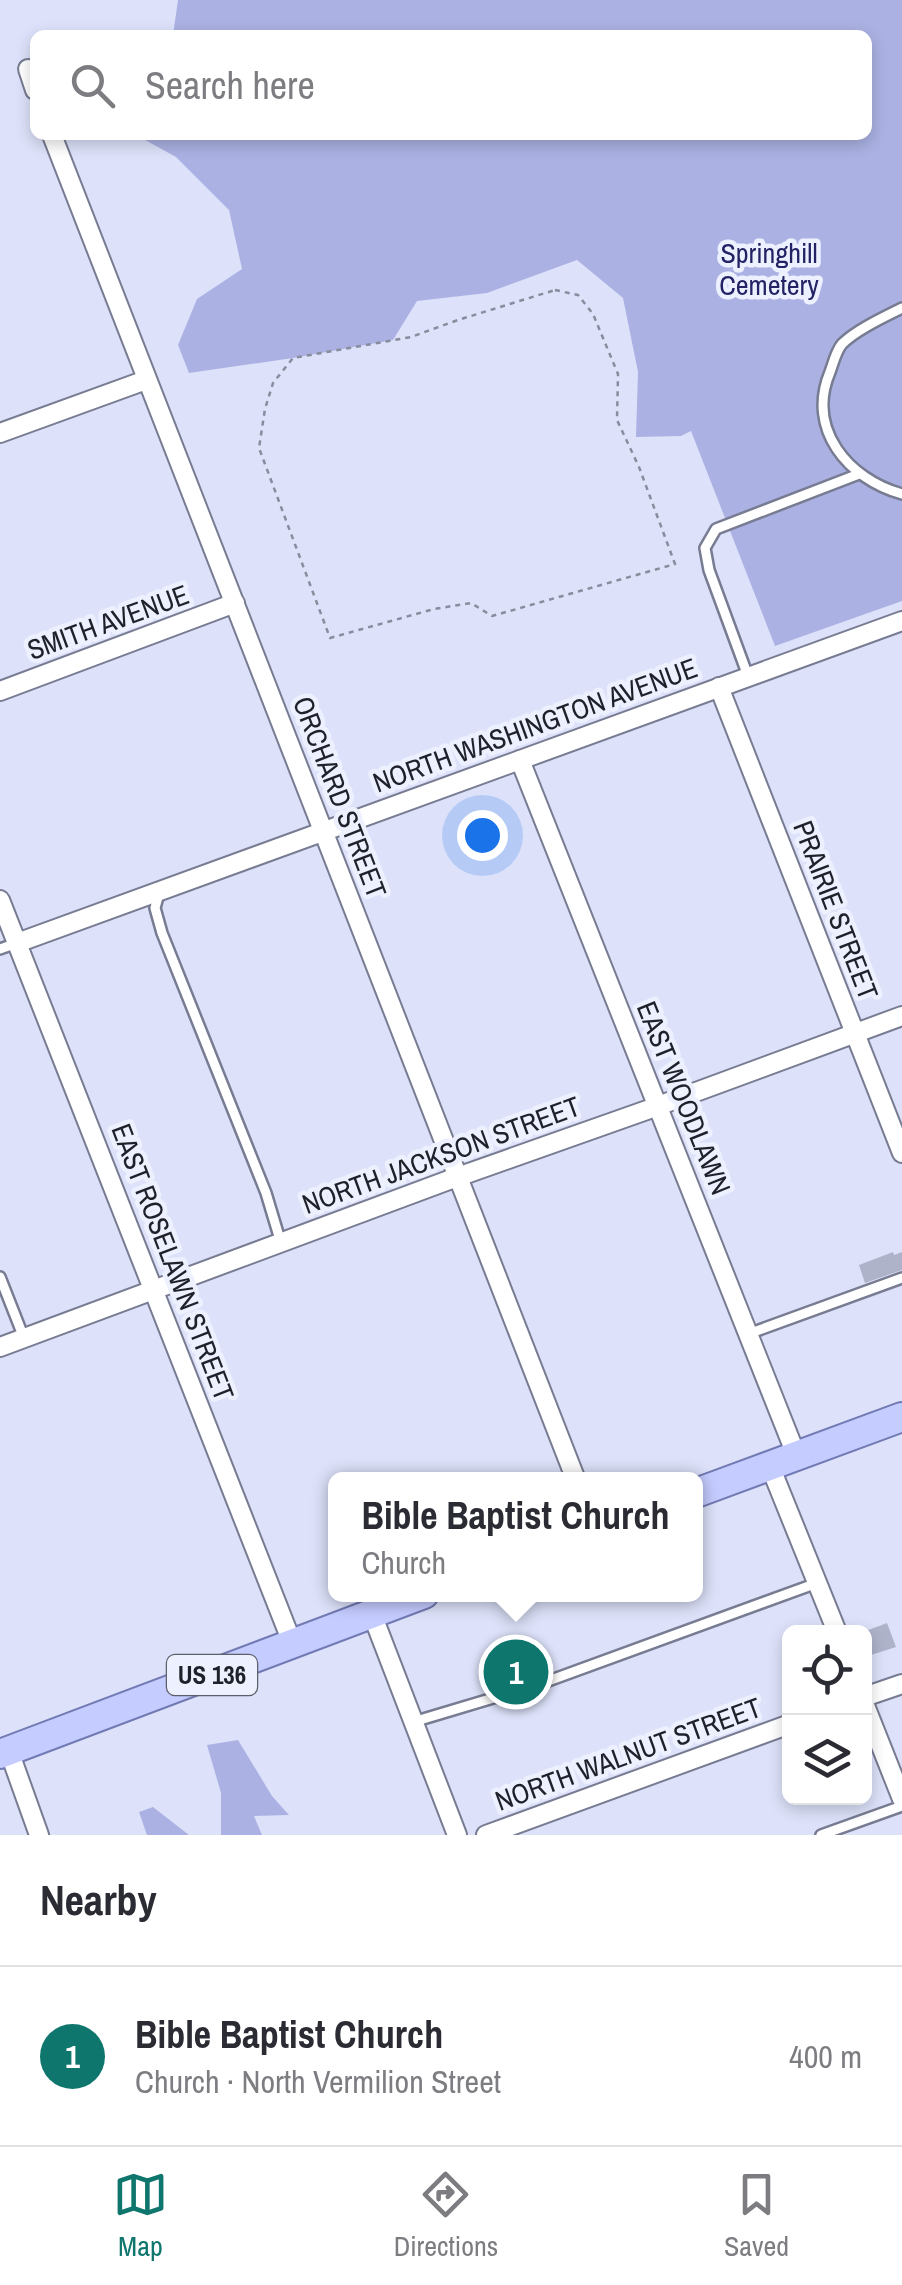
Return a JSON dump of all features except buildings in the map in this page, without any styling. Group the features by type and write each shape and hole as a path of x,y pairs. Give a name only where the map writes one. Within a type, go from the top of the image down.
{"main road":[{"path":"703,1491 902,1417"},
{"name":"US 136","path":"4,1753 403,1602"}],"street":[{"path":"28,69 30,75"},
{"name":"ORCHARD STREET","path":"54,140 573,1472"},
{"path":"0,432 146,380"},
{"name":"SMITH AVENUE","path":"0,692 235,604"},
{"name":"NORTH WASHINGTON AVENUE","path":"8,946 902,620"},
{"name":"PRAIRIE STREET","path":"719,687 902,1152"},
{"name":"EAST WOODLAWN","path":"520,760 748,1334 817,1583 834,1625"},
{"name":"EAST ROSELAWN STREET","path":"0,900 8,946 155,1290 293,1645"},
{"name":"NORTH JACKSON STREET","path":"0,1347 902,1016"},
{"path":"372,1614 457,1835"},
{"path":"872,1697 902,1684"},
{"path":"870,1715 902,1803"},
{"name":"NORTH WALNUT STREET","path":"486,1835 782,1727"},
{"path":"4,1753 39,1835"}],"lane":[{"path":"902,308 841,345 824,387 824,410 834,447 858,474 902,494"},
{"path":"748,676 709,570 705,548 710,538 716,529 858,474"},
{"path":"160,891 155,908 162,933 266,1193 281,1243"},
{"path":"0,1276 24,1338"},
{"path":"748,1334 902,1278"},
{"path":"413,1722 540,1684 817,1583"},
{"path":"821,1835 902,1803"}],"path":[{"path":"555,290 578,295 593,314 618,374 617,420 649,491 675,564 492,616 471,603 434,609 330,638 278,502 259,448 272,382 293,358 411,336 555,290"}],"green space":[{"name":"Springhill Cemetery","path":"178,0 902,0 902,601 775,646 691,431 681,436 636,437 638,372 623,298 577,260 487,293 417,301 393,340 189,373 178,345 197,299 242,269 229,210 176,157 145,140 872,140 872,30 174,30"},
{"path":"238,1740 272,1796 289,1815 254,1816 262,1835 221,1835 221,1793 207,1745"},
{"path":"153,1807 189,1835 147,1835 139,1812"}],"place":[{"name":"Bible Baptist Church","path":"516,1672"}]}
